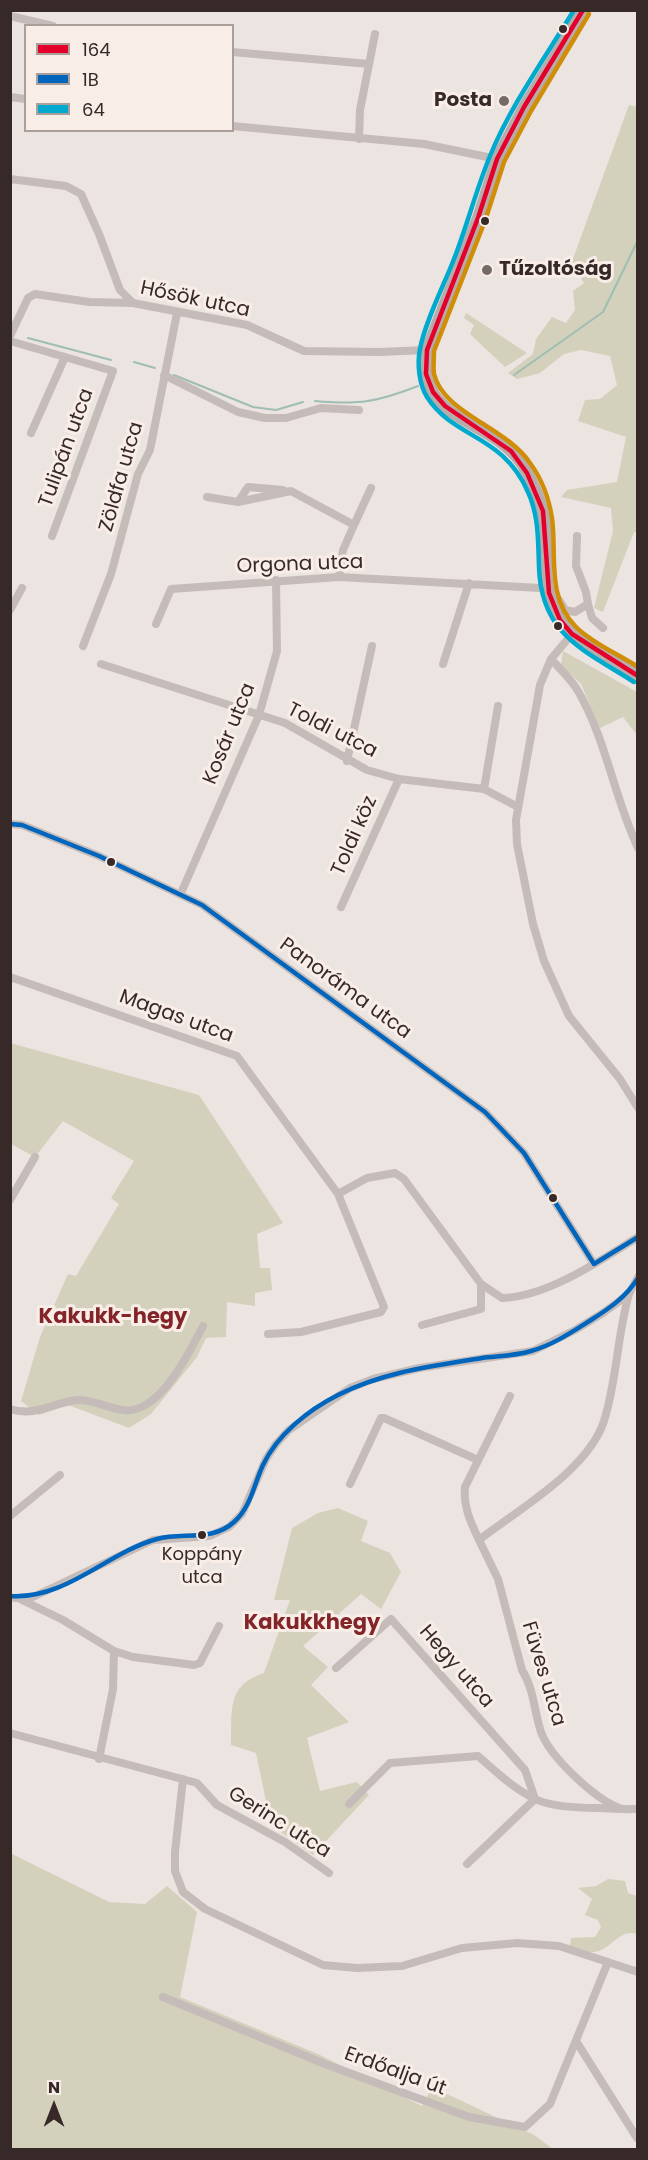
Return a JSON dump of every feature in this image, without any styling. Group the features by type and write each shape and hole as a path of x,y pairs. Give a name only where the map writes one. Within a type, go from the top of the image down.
{"main road":[{"path":"583,10 524,107 497,159 478,218 427,350 426,379 435,399 508,447 532,483 544,518 546,589 556,615 572,634 638,676"}],"street":[{"path":"10,16 44,24"},
{"path":"359,139 360,110 375,33"},
{"path":"234,52 369,64"},
{"path":"234,126 424,144 497,159"},
{"path":"10,179 66,186 81,194 120,290 132,303"},
{"name":"Hősök utca","path":"11,335 28,298 35,294 89,302 132,303 246,325 304,351 427,350"},
{"name":"Zöldfa utca","path":"83,646 111,574 138,474 150,450 177,313"},
{"path":"11,335 64,357 31,433"},
{"name":"Tulipán utca","path":"52,536 113,371 64,357"},
{"path":"164,375 238,412 265,418 286,418 321,408 359,410"},
{"path":"238,502 248,487 291,491 354,525"},
{"path":"339,577 343,550 371,488"},
{"path":"207,497 238,502 291,491"},
{"path":"576,536 576,566 586,592 592,618 603,628"},
{"name":"Orgona utca","path":"156,624 171,589 339,577 546,589"},
{"name":"Kosár utca","path":"181,893 259,715 278,651 276,580"},
{"path":"443,664 469,583"},
{"path":"10,610 22,588"},
{"path":"546,589 560,601 565,610 575,612 588,604"},
{"path":"572,634 551,659 540,685 515,832 520,865 544,961 569,1016 620,1079 638,1108"},
{"path":"347,761 372,646"},
{"path":"551,659 577,688 593,721 622,814 638,848"},
{"name":"Toldi utca","path":"101,664 285,723 347,761 399,778 484,789 518,807"},
{"path":"484,789 498,706"},
{"name":"Toldi köz","path":"341,907 399,778"},
{"name":"Panoráma utca","path":"10,824 22,825 99,856 181,893 202,905 485,1112 524,1154 594,1264"},
{"name":"Magas utca","path":"10,977 231,1052 338,1194 384,1307 381,1312 301,1332 268,1334"},
{"path":"10,1200 35,1157"},
{"path":"338,1194 368,1178 395,1173 404,1179 481,1284 499,1296 510,1297 544,1288 594,1264 638,1237"},
{"path":"479,1540 574,1465 591,1447 604,1419 628,1294 638,1277"},
{"path":"422,1325 481,1309 481,1284"},
{"path":"13,1597 33,1597 153,1540 210,1536 228,1527 242,1514 266,1459 276,1444 289,1430 350,1388 373,1379 419,1368 532,1351 574,1330 628,1294"},
{"path":"10,1409 33,1413 68,1401 83,1400 123,1410 142,1408 167,1384 183,1364 203,1326"},
{"path":"350,1484 381,1418 478,1460 510,1396"},
{"name":"Füves utca","path":"478,1460 465,1488 465,1503 479,1540 498,1579 522,1670 529,1681 542,1734 557,1758 577,1779 620,1809"},
{"path":"10,1516 60,1474"},
{"path":"13,1597 63,1620 114,1651 133,1657 194,1665 200,1663 219,1626"},
{"name":"Hegy utca","path":"336,1668 391,1619 525,1770 535,1798"},
{"path":"99,1759 113,1689 114,1651"},
{"name":"Gerinc utca","path":"10,1733 99,1759 197,1783 217,1805 285,1842 329,1874"},
{"path":"349,1804 390,1763 478,1756 535,1798 552,1804 638,1809"},
{"path":"183,1779 175,1852 175,1871 183,1892 205,1909 323,1965 357,1968 402,1966 462,1948 517,1944 559,1946 638,1971"},
{"path":"467,1864 535,1798"},
{"name":"Erdőalja út","path":"163,1997 324,2064 469,2117 525,2127 550,2104 608,1962"},
{"path":"576,2041 637,2138"}],"shaded area":[{"path":"629,105 638,107 637,532 634,532 603,612 594,608 613,531 611,508 561,497 567,490 617,482 626,437 578,421 585,400 600,399 617,385 610,356 581,350 564,354 540,373 517,379 508,373 533,354 536,339 552,317 566,323 575,310 573,291 584,283 575,269 570,267"},
{"path":"466,313 527,353 505,367 470,334 474,325 464,318"},
{"path":"563,651 637,692 637,735 623,717 600,728 581,684 561,665"},
{"path":"10,1043 199,1095 283,1223 257,1234 260,1268 270,1268 272,1290 255,1293 255,1306 227,1302 226,1337 206,1338 197,1357 151,1414 129,1428 68,1405 39,1415 21,1401 40,1337 68,1274 76,1276 119,1204 111,1198 134,1161 63,1121 35,1157 11,1144"},
{"path":"338,1508 368,1521 361,1541 390,1553 401,1572 381,1609 361,1594 303,1646 328,1667 311,1685 349,1722 307,1738 320,1791 357,1782 369,1795 313,1855 271,1825 256,1753 231,1745 232,1710 237,1692 243,1685 264,1673 290,1600 274,1600 292,1528 318,1513"},
{"path":"10,1853 109,1902 145,1904 167,1886 197,1912 180,1997 318,2054 422,2106 432,2087 534,2135 553,2149 11,2149"},
{"path":"608,1879 625,1881 628,1893 637,1896 637,1934 625,1934 606,1948 594,1952 570,1946 571,1938 595,1937 601,1927 598,1920 585,1915 592,1899 578,1888 596,1886"}],"waterway":[{"path":"514,375 603,312 638,240"},
{"path":"28,338 111,360"},
{"path":"134,362 155,368"},
{"path":"174,375 253,407 276,410 303,402"},
{"path":"315,401 344,403 368,401 391,396 418,386"}],"transit line":[{"name":"64","path":"574,10 518,100 490,156 459,246 426,327 420,349 420,380 424,392 438,411 492,448 518,473 532,501 536,519 542,590 548,609 557,625 582,649 634,682"},
{"name":"164","path":"583,10 524,107 497,159 478,218 427,350 426,374 433,392 445,406 511,451 527,473 543,511 549,593 560,620 572,634 638,676"},
{"path":"589,14 531,111 504,162 485,221 434,351 434,374 440,388 449,399 519,450 538,475 551,511 557,589 560,603 567,615 576,627 590,638 638,667"},
{"name":"1B","path":"10,824 22,825 99,856 202,905 485,1112 524,1153 594,1264"},
{"name":"1B","path":"594,1264 638,1237"},
{"name":"1B","path":"10,1596 49,1591 120,1554 157,1539 207,1534 225,1528 240,1516 252,1495 263,1465 276,1444 294,1424 327,1401 355,1387 390,1375 445,1364 519,1354 547,1345 605,1311 623,1296 638,1278"}],"place":[{"name":"Posta","path":"504,101"},
{"name":"Tűzoltóság","path":"487,270"},
{"name":"Koppány utca","path":"202,1535"}],"district":[{"name":"Kakukk-hegy","path":"113,1318"},
{"name":"Kakukkhegy","path":"312,1624"}]}
